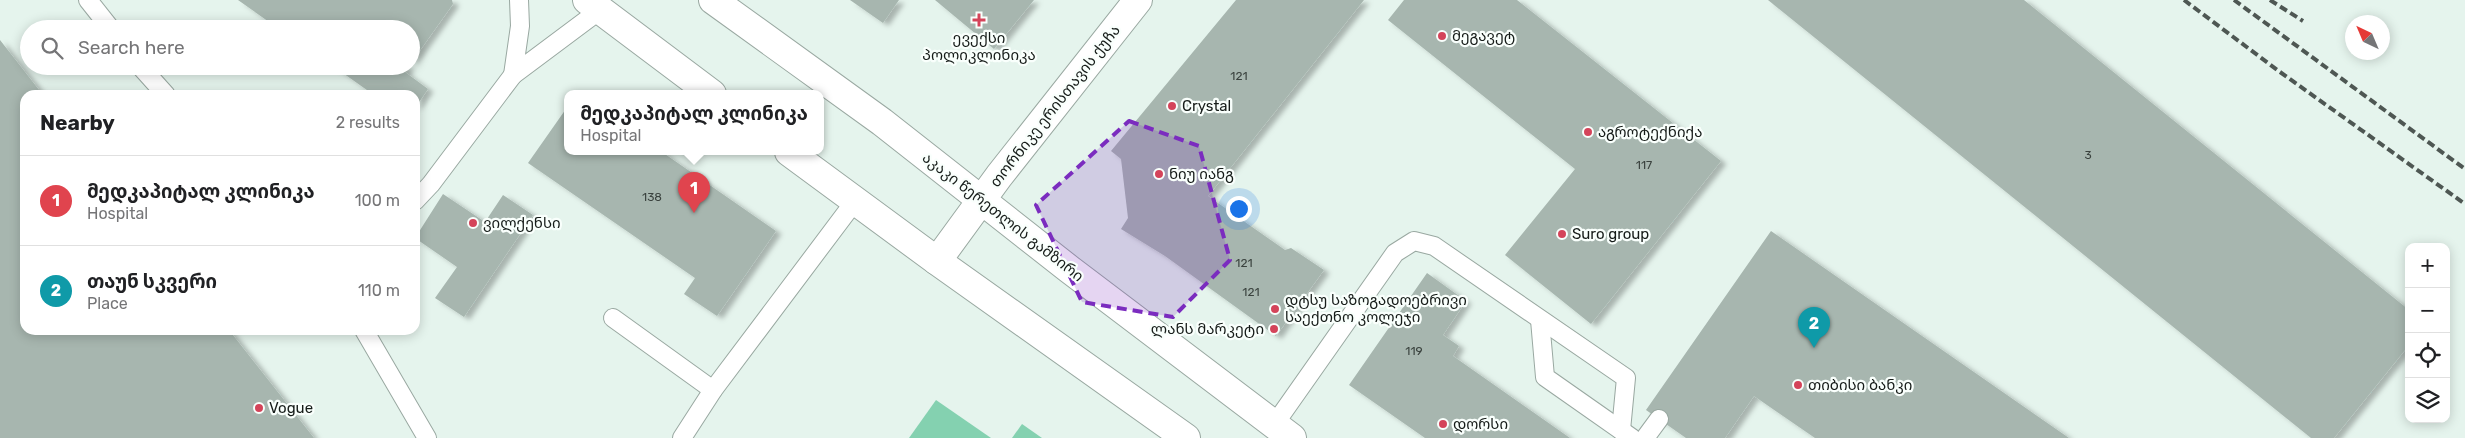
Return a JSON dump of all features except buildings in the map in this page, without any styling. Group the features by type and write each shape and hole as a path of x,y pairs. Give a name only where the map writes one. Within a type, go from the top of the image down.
{"main road":[{"name":"აკაკი წერეთლის გამზირი","path":"713,0 882,122 1283,432"},
{"name":"თორნიკე ერისთავის ქუჩა","path":"937,261 982,200 1138,0"},
{"path":"594,5 707,90"},
{"path":"793,155 937,261 1186,438"}],"lane":[{"path":"88,0 104,20"},
{"path":"513,75 520,26 519,0"},
{"path":"420,196 431,184 513,75 594,5"},
{"path":"148,75 162,90"},
{"path":"682,438 713,390 855,201"},
{"path":"1283,432 1395,253 1414,241 1434,246 1626,378 1626,434"},
{"path":"613,318 713,390"},
{"path":"1540,320 1545,377 1626,434"},
{"path":"367,335 427,438"},
{"path":"1645,438 1659,419"}],"highlighted area":[{"path":"1129,121 1199,146 1230,260 1173,317 1082,302 1036,205"}],"green space":[{"path":"936,400 991,438 909,438"},
{"path":"1022,424 1042,438 1012,438"}],"railway":[{"path":"2184,0 2280,72 2465,204"},
{"path":"2234,0 2465,169"},
{"path":"2270,0 2303,21"}],"place":[{"name":"ევექსი პოლიკლინიკა","path":"979,20"},
{"name":"მეგავეტ","path":"1442,36"},
{"name":"Crystal","path":"1172,106"},
{"name":"აგროტექნიქა","path":"1588,132"},
{"name":"ნიუ იანგ","path":"1159,174"},
{"name":"მედკაპიტალ კლინიკა","path":"694,213"},
{"name":"ვილქენსი","path":"473,223"},
{"name":"Suro group","path":"1562,234"},
{"name":"დტსუ საზოგადოებრივი საექთნო კოლეჯი","path":"1275,309"},
{"name":"ლანს მარკეტი","path":"1274,329"},
{"name":"თაუნ სკვერი","path":"1814,348"},
{"name":"თიბისი ბანკი","path":"1798,385"},
{"name":"Vogue","path":"259,408"},
{"name":"დორსი","path":"1443,424"}]}
